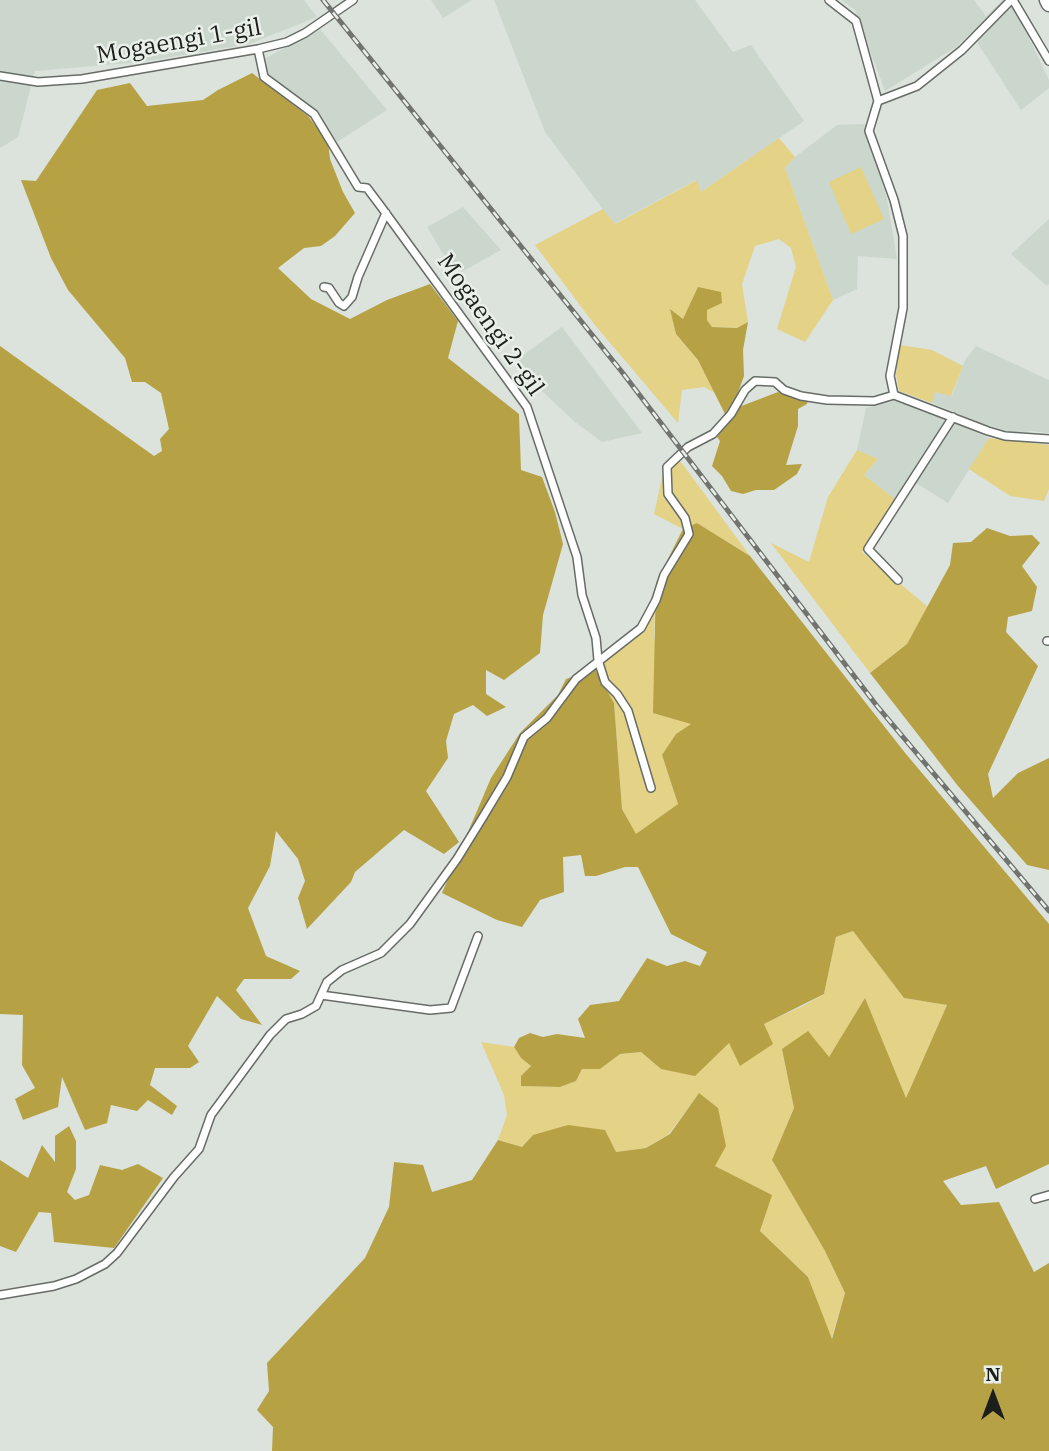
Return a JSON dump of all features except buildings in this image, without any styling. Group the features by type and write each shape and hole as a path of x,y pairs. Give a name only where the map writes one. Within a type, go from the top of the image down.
{"street":[{"name":"Mogaengi 1-gil","path":"0,76 38,82 82,79 258,50 287,42 305,33 354,0"},
{"path":"829,0 856,21 878,101 869,131 894,200 903,236 903,308 890,376 894,395"},
{"path":"878,101 917,86 962,50 1012,0 1049,61"},
{"name":"Mogaengi 2-gil","path":"258,50 264,77 314,114 358,187 367,188 527,407 577,557 582,595 596,638 598,660 606,682 628,711 651,788"},
{"path":"324,286 330,288 339,303 344,306 352,297 386,213"},
{"path":"0,1295 54,1286 76,1279 105,1264 117,1253 174,1177 199,1149 211,1115 270,1035 286,1019 316,1006 327,982 342,970 381,953 413,920 484,817 507,777 524,737 547,718 576,679 641,628 656,600 664,575 689,534 685,518 668,494 667,467 688,447 713,434 732,414 745,390 755,381 775,382 784,390 801,396 827,400 874,401 894,395 1005,436 1049,439"},
{"path":"898,580 868,549 953,417"},
{"path":"321,995 430,1010 451,1008 478,936"},
{"path":"1035,1199 1049,1195"}],"shaded area":[{"path":"0,0 304,0 317,17 249,44 141,62 35,71 18,137 0,148"},
{"path":"431,0 472,0 443,18"},
{"path":"494,0 695,0 733,52 751,45 804,121 701,192 696,180 614,224 545,132"},
{"path":"841,0 974,0 986,16 1003,0 1011,0 1049,80 1049,88 1021,110 971,33 956,47 885,91 855,10"},
{"path":"320,29 387,110 337,142 319,113 267,74 264,59"},
{"path":"252,73 308,116 328,142 330,159 355,213 335,236 321,246 304,248 278,268 311,299 350,319 387,300 430,284 458,321 448,358 519,414 521,470 542,477 563,544 543,615 540,653 504,680 486,670 486,694 506,707 487,716 473,705 454,714 446,741 448,758 426,791 459,842 444,854 404,830 355,872 351,882 307,929 298,898 305,881 298,859 276,831 270,866 248,908 266,956 300,971 291,979 244,979 236,990 262,1025 241,1019 217,996 188,1046 199,1062 190,1068 155,1068 150,1085 177,1106 172,1115 148,1100 137,1111 111,1105 107,1123 85,1130 62,1077 58,1107 23,1120 15,1099 35,1088 22,1065 23,1015 0,1014 0,346 154,456 162,451 160,439 169,429 161,393 145,382 132,382 125,358 68,290 51,258 21,180 36,181 97,90 130,83 147,106 203,100"},
{"path":"866,124 887,199 897,259 858,256 857,289 833,300 785,168 795,157 837,125"},
{"path":"779,138 795,157 785,168 833,300 805,342 777,329 796,267 791,248 779,239 755,246 742,284 748,322 740,328 712,327 707,320 707,309 683,319 671,310 676,334 698,360 717,394 704,387 682,390 678,423 594,324 535,245 603,209 615,224 697,180 701,192"},
{"path":"861,167 884,219 851,234 829,182"},
{"path":"463,207 501,250 456,275 427,227"},
{"path":"1049,219 1049,284 1047,286 1011,254"},
{"path":"698,287 721,292 722,303 707,310 707,320 712,327 737,328 748,322 743,350 744,376 736,398 725,414 698,360 676,334 670,309 683,319"},
{"path":"562,327 642,433 602,442 575,422 512,363"},
{"path":"900,345 932,350 963,366 951,396 935,392 932,403 899,391 896,374"},
{"path":"976,346 1049,380 1049,433 1013,433 932,403 935,392 952,396 965,360"},
{"path":"778,392 808,400 807,404 798,409 798,426 786,465 802,464 797,474 774,490 756,490 743,494 731,491 712,466 720,441 717,437 739,407"},
{"path":"893,400 954,421 989,438 948,503 916,483 902,505 864,475 878,459 857,450 866,408"},
{"path":"989,438 1049,445 1049,489 1044,501 1010,496 969,469"},
{"path":"857,450 878,459 864,475 895,499 862,552 928,607 907,644 870,673 771,543 809,562 828,497"},
{"path":"666,460 681,462 750,556 697,523 683,529 654,514"},
{"path":"697,523 750,556 906,754 1049,924 1049,1164 996,1189 986,1166 943,1181 961,1205 999,1202 1034,1272 1049,1263 1049,1451 272,1451 273,1427 257,1410 269,1391 267,1363 365,1258 389,1207 394,1162 423,1165 432,1192 472,1180 498,1140 522,1147 533,1135 568,1125 605,1130 616,1152 646,1148 670,1134 699,1093 718,1108 726,1146 715,1166 772,1195 760,1231 808,1277 832,1339 845,1293 825,1251 772,1160 794,1108 782,1049 808,1031 829,1057 865,998 906,1098 947,1005 904,998 853,931 836,937 824,994 764,1024 773,1044 740,1066 729,1043 695,1076 661,1069 641,1052 620,1054 600,1069 582,1069 576,1081 560,1087 521,1086 521,1076 531,1066 521,1058 514,1047 519,1038 530,1033 543,1037 557,1034 585,1038 578,1019 590,1005 619,1001 647,958 667,966 685,961 700,966 707,952 671,934 638,867 625,867 596,876 585,876 581,855 563,857 564,892 540,900 522,927 497,920 442,893 491,778 520,733 558,695 566,679 595,669 614,703 622,809 636,834 678,804 662,755 676,734 691,724 653,713 656,583 683,529"},
{"path":"987,528 1010,536 1032,535 1040,543 1022,566 1037,587 1032,611 1008,617 1006,632 1038,666 988,774 993,798 1018,773 1049,758 1049,870 1027,865 958,786 870,673 907,644 950,565 953,543 971,542"},
{"path":"655,610 654,638 692,724 662,755 678,804 636,835 622,809 614,704 595,669"},
{"path":"853,931 904,998 947,1005 906,1098 865,999 829,1057 782,1049 794,1108 772,1160 825,1251 845,1293 831,1340 808,1277 760,1231 771,1195 715,1166 699,1093 669,1134 646,1148 616,1152 533,1135 522,1147 498,1140 507,1115 504,1095 481,1042 514,1047 521,1058 531,1066 522,1086 560,1087 576,1081 582,1069 600,1069 620,1054 641,1052 661,1069 729,1043 741,1065 763,1024 824,994 836,937"},
{"path":"69,1126 76,1141 76,1169 67,1192 75,1200 89,1195 100,1165 122,1170 138,1164 163,1178 114,1248 54,1242 51,1213 39,1212 16,1252 0,1246 0,1160 28,1178 42,1145 55,1162 55,1136"}],"railway":[{"path":"323,0 622,372 877,706 1049,911"}]}
